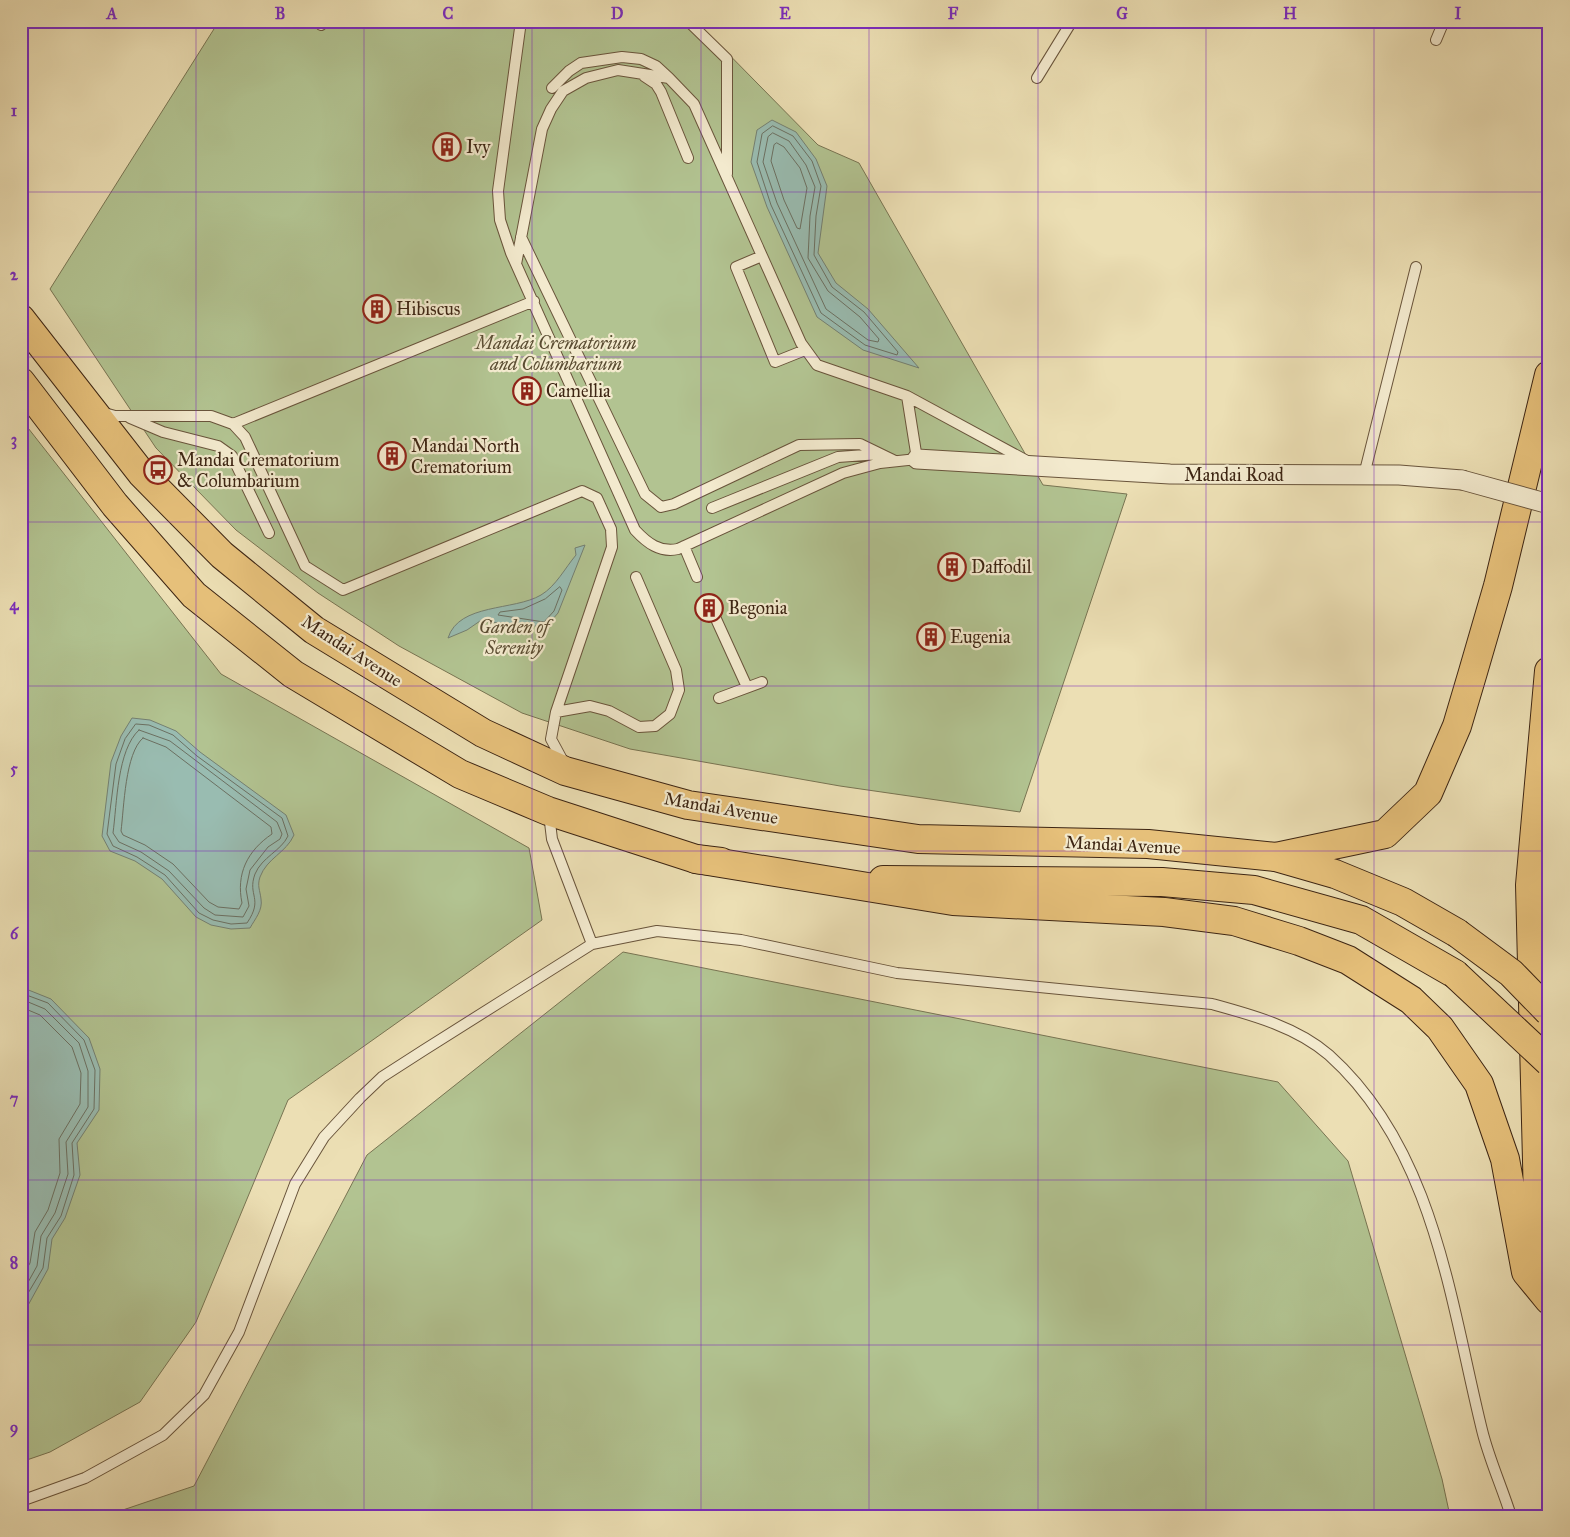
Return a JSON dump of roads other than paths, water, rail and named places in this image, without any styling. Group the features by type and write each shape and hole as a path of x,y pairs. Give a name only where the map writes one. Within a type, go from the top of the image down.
{"main road":[{"name":"Mandai Avenue","path":"21,319 142,474 222,555 314,630 483,733 565,771 688,804 918,839 1148,844 1276,858 1334,874 1403,902 1457,933 1511,973 1549,1012"},
{"path":"1276,858 1385,834 1428,793 1457,726 1498,586 1549,375"},
{"name":"Mandai Avenue","path":"21,382 115,505 194,595 293,674 460,774 548,810 696,860 893,881 1162,882 1254,890 1361,920 1455,974 1549,1062"},
{"path":"1549,671 1530,885 1538,1200 1549,1291"},
{"path":"696,860 953,902 1164,912 1234,921 1300,941 1348,960 1417,1006 1440,1028 1479,1084 1505,1159 1526,1272 1549,1300"}],"street":[{"name":"Mandai Road","path":"917,459 1170,474 1364,475 1462,480 1549,504"}],"lane":[{"path":"522,21 498,191 502,229 635,530 650,544 667,551 684,546 843,473 895,461 917,459 907,396"},
{"path":"688,21 727,59 727,180"},
{"path":"1037,78 1072,21"},
{"path":"1436,40 1444,21"},
{"path":"552,88 569,71 581,63 622,57 641,59 656,66 694,104 805,350 817,365 907,396 1037,467"},
{"path":"516,264 542,129 551,109 563,91 586,78 618,70 669,78"},
{"path":"642,74 656,84 688,158"},
{"path":"521,237 645,494 661,507 674,504 799,445 860,444 895,461"},
{"path":"762,256 736,267 775,362 805,350"},
{"path":"1364,475 1416,267"},
{"path":"233,424 534,301"},
{"path":"70,380 101,412 112,416 211,416 233,424 245,437 305,566 343,590 582,491 597,498 611,529 612,547 556,712 551,739 561,760 578,774"},
{"path":"126,416 164,432 218,446 232,456 270,533"},
{"path":"712,508 838,457 880,454"},
{"path":"684,546 697,576"},
{"path":"556,712 590,706 610,711 639,727 655,726 670,714 679,690 676,670 636,577"},
{"path":"716,619 747,687"},
{"path":"718,698 762,682"},
{"path":"548,810 552,839 592,944"},
{"path":"21,1501 85,1478 163,1435 204,1395 239,1332 295,1184 324,1137 382,1077 592,944 657,930 741,940 897,973 1212,1004 1256,1016 1303,1039 1328,1054 1370,1097 1398,1142 1432,1222 1483,1433 1511,1516"}],"water":[{"path":"772,120 796,132 816,159 827,186 818,253 836,283 868,309 919,368 863,350 817,317 767,207 751,162 757,130"},
{"path":"585,545 558,613 546,627 480,621 467,630 448,638 454,627 463,619 475,613 517,604 541,595 556,582 576,555 575,548"},
{"path":"132,718 150,720 176,731 200,752 286,815 294,835 291,841 263,870 259,880 261,907 250,928 231,929 211,925 196,917 162,879 135,861 110,851 102,836 111,762 121,736"},
{"path":"21,987 51,999 89,1038 100,1069 99,1110 77,1143 80,1175 65,1218 52,1239 48,1269 26,1309 21,1310"}],"place":[{"name":"Ivy","path":"447,147"},
{"name":"Hibiscus","path":"377,309"},
{"name":"Camellia","path":"527,391"},
{"name":"Mandai North Crematorium","path":"392,456"},
{"name":"Mandai Crematorium & Columbarium","path":"158,470"},
{"name":"Daffodil","path":"952,567"},
{"name":"Begonia","path":"709,608"},
{"name":"Eugenia","path":"931,637"}],"park label":[{"name":"Mandai Crematorium and Columbarium","path":"556,353"},
{"name":"Garden of Serenity","path":"514,638"}]}
